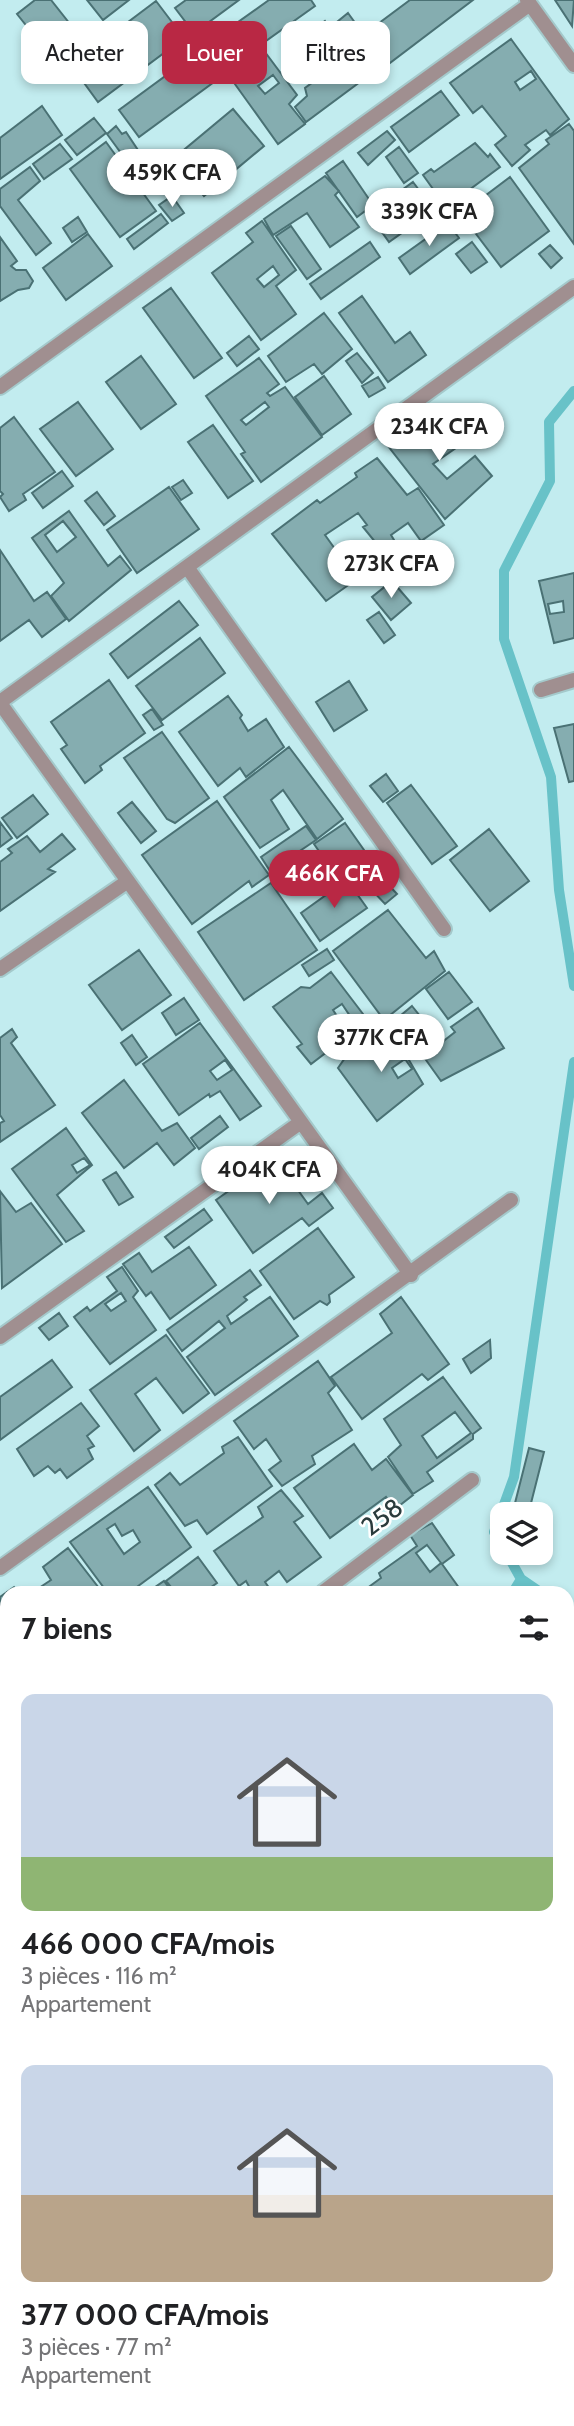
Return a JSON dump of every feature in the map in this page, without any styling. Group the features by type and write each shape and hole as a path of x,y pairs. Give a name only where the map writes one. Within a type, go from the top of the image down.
{"street":[{"path":"0,387 528,2 574,65"},
{"path":"411,1275 0,702 574,287"},
{"path":"187,567 444,929"},
{"path":"541,690 574,680"},
{"path":"0,969 128,881"},
{"path":"0,1337 301,1122"},
{"path":"0,1568 411,1275 511,1200"},
{"name":"258","path":"331,1586 472,1480"}],"building":[{"path":"35,0 51,0 68,21 23,21 17,14"},
{"path":"87,0 129,0 103,20"},
{"path":"186,0 239,0 210,21 185,21 175,8"},
{"path":"269,0 311,0 315,6 294,21 281,21 281,30 267,40 267,21 240,21"},
{"path":"410,0 473,0 390,63 390,21 382,21"},
{"path":"555,0 574,0 572,26"},
{"path":"156,1 171,21 162,21 162,54 148,65 148,21 129,21"},
{"path":"348,13 354,21 338,21"},
{"path":"511,39 569,119 550,135 546,130 525,145 530,150 512,166 495,145 506,136 482,106 473,113 450,83","holes":["531,71 536,79 520,90 515,82"]},
{"path":"267,55 281,74 281,84 289,84 297,95 289,104 305,124 278,144 235,84 261,84 258,86 265,94 279,83 273,75 267,79"},
{"path":"162,78 162,84 211,84 139,137 119,110"},
{"path":"85,84 122,84 98,102"},
{"path":"310,84 357,84 306,122 295,107 307,96 305,88"},
{"path":"441,91 459,115 409,152 391,127"},
{"path":"42,106 62,135 0,179 0,138"},
{"path":"233,109 264,146 204,196 173,159"},
{"path":"94,118 106,133 77,155 65,140"},
{"path":"569,124 574,131 574,244 519,168 549,144 546,140"},
{"path":"116,126 122,134 126,132 142,156 148,152 166,177 148,190 107,134"},
{"path":"387,131 395,140 368,165 358,153"},
{"path":"106,142 156,211 120,237 70,169"},
{"path":"475,143 488,157 490,154 500,167 446,207 423,175 431,169 434,172"},
{"path":"60,144 72,159 44,179 33,164"},
{"path":"399,147 418,173 404,183 386,157"},
{"path":"343,161 373,205 357,217 326,173"},
{"path":"30,167 40,181 18,200 51,243 36,255 0,206 0,189"},
{"path":"325,176 339,191 335,195 359,227 330,247 307,213 273,235 264,219"},
{"path":"510,177 549,231 501,267 461,214"},
{"path":"413,182 434,210 389,242 369,214"},
{"path":"172,196 184,213 172,221 159,205"},
{"path":"161,214 168,223 134,249 127,239"},
{"path":"78,217 87,232 72,242 63,228"},
{"path":"262,221 296,270 276,286 296,314 261,340 212,273 253,242 246,233","holes":["273,266 279,275 264,287 257,279"]},
{"path":"448,223 459,238 410,274 399,258"},
{"path":"291,226 321,269 307,279 276,236"},
{"path":"88,234 112,266 66,300 43,268"},
{"path":"0,237 17,261 11,266 16,270 26,270 33,281 29,288 18,290 0,301"},
{"path":"370,242 380,257 321,299 310,284"},
{"path":"472,242 487,262 471,273 456,254"},
{"path":"550,245 562,258 551,268 539,254"},
{"path":"171,288 222,358 194,378 143,308"},
{"path":"362,296 395,343 410,332 426,355 388,382 339,313"},
{"path":"324,313 352,349 322,374 314,364 286,382 268,356"},
{"path":"249,336 259,349 237,366 227,353"},
{"path":"357,353 373,373 362,383 346,361"},
{"path":"141,356 176,404 141,429 106,382"},
{"path":"259,358 279,384 267,393 270,396 285,387 322,437 261,482 241,454 245,452 206,396","holes":["265,402 269,407 246,425 241,420"]},
{"path":"324,376 351,414 322,435 295,397"},
{"path":"378,377 385,388 369,397 362,386"},
{"path":"78,402 113,449 76,476 40,429"},
{"path":"447,410 466,441 433,464 447,479 475,456 492,476 445,519 388,446"},
{"path":"14,417 55,472 23,494 26,500 9,511 0,497 3,494 0,491 0,428"},
{"path":"213,425 253,481 228,498 188,442"},
{"path":"377,458 407,495 418,488 444,525 421,541 408,523 391,535 394,540 380,548 363,527 367,525 358,513 325,535 343,560 356,553 368,571 326,601 272,534 317,500 320,503 357,477 355,473"},
{"path":"62,471 73,486 43,508 32,493"},
{"path":"183,480 192,493 181,500 172,487"},
{"path":"169,487 199,529 137,573 107,530"},
{"path":"97,492 115,516 104,525 85,501"},
{"path":"69,511 108,566 120,556 131,570 69,621 51,596 64,583 32,538","holes":["63,521 76,537 57,552 45,535"]},
{"path":"0,550 34,601 47,592 66,619 42,637 29,620 0,641"},
{"path":"574,573 574,638 554,643 539,581","holes":["563,601 564,612 550,614 548,604"]},
{"path":"392,581 411,603 391,620 372,597"},
{"path":"179,601 198,625 128,678 110,654"},
{"path":"379,612 395,635 384,643 367,620"},
{"path":"200,638 225,673 162,720 136,686"},
{"path":"109,680 145,733 100,766 102,770 85,783 61,749 67,745 51,722"},
{"path":"349,681 367,710 334,731 316,702"},
{"path":"228,696 242,715 240,718 248,731 266,719 284,747 246,777 240,768 218,786 179,732"},
{"path":"152,709 163,725 154,730 143,715"},
{"path":"574,724 574,781 569,782 554,728"},
{"path":"162,732 209,798 175,823 167,819 124,758"},
{"path":"289,747 343,819 317,839 283,790 271,800 289,829 260,848 224,797"},
{"path":"386,774 398,791 383,802 370,786"},
{"path":"411,785 457,846 432,864 387,803"},
{"path":"33,795 48,814 17,838 2,818"},
{"path":"217,801 269,875 252,887 249,881 192,924 142,855"},
{"path":"132,802 156,831 141,843 118,813"},
{"path":"0,822 12,838 0,847"},
{"path":"345,823 364,850 333,871 314,844"},
{"path":"306,826 316,840 270,871 261,857"},
{"path":"489,829 529,881 490,911 450,860"},
{"path":"62,834 75,849 48,869 55,872 0,911 0,862 12,853 8,849 27,836 40,852"},
{"path":"383,879 397,894 385,904 371,889"},
{"path":"347,880 367,908 320,941 301,913"},
{"path":"271,883 317,950 244,1000 198,932"},
{"path":"388,910 426,958 434,951 445,971 384,1020 333,951"},
{"path":"327,949 334,960 309,976 302,965"},
{"path":"139,950 171,995 122,1030 89,985"},
{"path":"331,972 363,1014 327,1041 332,1048 311,1064 297,1047 302,1044 273,1007 301,987 310,988","holes":["342,1004 352,1019 343,1025 333,1010"]},
{"path":"449,972 472,1002 448,1019 426,989"},
{"path":"184,998 199,1020 176,1035 162,1013"},
{"path":"412,1006 436,1036 419,1051 394,1021"},
{"path":"478,1008 504,1048 441,1081 421,1053 430,1046 432,1050 455,1032 451,1027"},
{"path":"200,1023 261,1106 240,1120 220,1091 210,1097 209,1094 179,1115 143,1064","holes":["225,1060 232,1070 217,1080 210,1071"]},
{"path":"389,1026 423,1084 377,1121 338,1068 345,1058","holes":["405,1059 412,1069 398,1078 392,1068"]},
{"path":"12,1029 17,1037 11,1043 55,1105 0,1142 0,1123 4,1121 0,1115 0,1038"},
{"path":"132,1035 147,1057 136,1065 121,1043"},
{"path":"124,1080 162,1131 177,1123 195,1148 174,1165 157,1143 124,1168 82,1113"},
{"path":"220,1116 228,1127 199,1149 191,1138"},
{"path":"66,1128 92,1165 57,1195 84,1231 66,1242 12,1169","holes":["84,1158 90,1165 77,1173 72,1165"]},
{"path":"275,1158 308,1204 322,1193 333,1208 309,1226 302,1218 253,1253 216,1200"},
{"path":"116,1172 133,1197 119,1205 103,1180"},
{"path":"0,1191 16,1212 31,1203 62,1244 2,1288"},
{"path":"204,1209 212,1220 174,1248 165,1237"},
{"path":"318,1228 354,1277 329,1295 330,1302 327,1305 320,1301 294,1319 260,1271"},
{"path":"189,1247 216,1285 170,1319 151,1292 146,1296 123,1264 139,1253 152,1272"},
{"path":"122,1267 138,1291 133,1297 156,1330 110,1364 74,1317 87,1307 90,1311 117,1291 107,1277","holes":["121,1293 126,1301 111,1311 105,1304"]},
{"path":"250,1270 261,1285 244,1297 247,1300 227,1316 231,1324 270,1297 298,1336 215,1395 187,1357 225,1328 219,1321 182,1351 167,1330"},
{"path":"401,1297 449,1364 428,1380 422,1374 362,1419 331,1377 392,1333 380,1314"},
{"path":"59,1313 68,1326 49,1340 39,1328"},
{"path":"166,1335 209,1393 183,1413 156,1378 135,1394 160,1430 134,1451 90,1390"},
{"path":"490,1340 491,1358 471,1373 463,1359"},
{"path":"52,1360 72,1387 0,1440 0,1397"},
{"path":"318,1361 335,1386 328,1393 352,1430 312,1456 315,1464 282,1486 269,1470 281,1461 266,1439 254,1449 234,1421"},
{"path":"443,1377 481,1428 473,1434 473,1439 427,1472 433,1481 413,1494 388,1457 401,1445 384,1419","holes":["455,1412 471,1433 437,1458 422,1436"]},
{"path":"81,1403 99,1426 87,1436 94,1446 88,1449 93,1459 67,1478 60,1469 55,1473 48,1466 34,1476 17,1449"},
{"path":"238,1437 272,1486 207,1534 197,1520 185,1526 155,1485 170,1473 180,1485 224,1453 222,1447"},
{"path":"354,1444 372,1470 386,1459 413,1495 395,1509 386,1497 330,1538 294,1488"},
{"path":"529,1448 544,1452 531,1502 515,1502"},
{"path":"148,1487 191,1547 138,1586 103,1586 70,1542","holes":["115,1524 122,1536 133,1530 140,1542 124,1554 107,1529"]},
{"path":"281,1490 303,1516 294,1522 321,1557 287,1582 279,1571 265,1582 268,1586 249,1586 246,1581 239,1586 214,1551 263,1517 258,1507"},
{"path":"432,1523 454,1555 442,1564 458,1586 370,1586 381,1578 379,1573 417,1546 410,1535","holes":["427,1545 441,1563 430,1572 416,1553"]},
{"path":"68,1548 97,1586 42,1586 51,1580 43,1567"},
{"path":"198,1557 217,1583 213,1586 170,1586 166,1581"}],"waterway":[{"path":"574,391 549,422 550,481 504,571 504,639 551,777 559,890 574,986"},
{"path":"505,1502 514,1477 574,1062"},
{"path":"513,1565 521,1579 531,1586"},
{"path":"517,1586 521,1579"}]}
